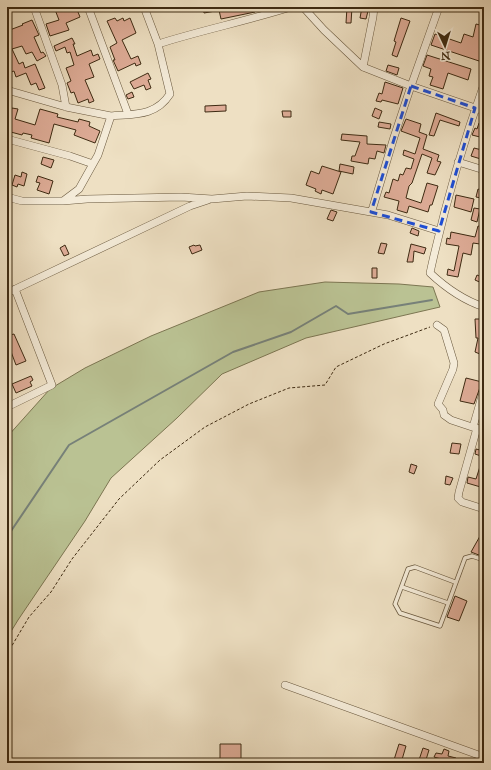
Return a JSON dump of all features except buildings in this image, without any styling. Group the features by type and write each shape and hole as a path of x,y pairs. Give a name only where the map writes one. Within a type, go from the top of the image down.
{"street":[{"path":"34,7 62,85 66,107"},
{"path":"88,7 128,114"},
{"path":"7,90 66,107 111,116 148,112 164,103 170,94 158,44 144,7"},
{"path":"158,44 185,35 236,23 291,7"},
{"path":"303,7 362,67 410,86 484,111"},
{"path":"362,67 374,7"},
{"path":"370,212 373,207 410,86 439,7"},
{"path":"484,84 458,162 439,231 430,274 448,289 473,304 484,307"},
{"path":"63,201 79,189 98,155 111,116"},
{"path":"7,138 93,164"},
{"path":"458,162 484,170"},
{"path":"7,202 173,197 212,199 247,196 291,198 388,215 439,231"},
{"path":"7,197 22,201"},
{"path":"7,293 190,206 212,199"},
{"path":"7,407 52,385 15,289"},
{"path":"437,325 444,330 454,363 453,369 438,404 442,408 444,415 447,418 478,429"},
{"path":"484,389 478,429 458,498 462,502 484,509"},
{"path":"285,685 484,757"}],"lane":[{"path":"455,582 415,567 408,569 395,604 400,612 440,626 465,558 472,556 484,560"},
{"path":"402,587 448,603"}],"path":[{"path":"7,654 29,618 51,592 72,559 120,499 160,460 205,427 249,404 289,388 325,385 336,366 384,344 437,325"}],"highlighted area":[{"path":"411,86 475,108 439,231 371,212"}],"green space":[{"path":"325,282 399,284 433,287 440,307 306,338 222,374 177,418 111,478 85,521 7,638 7,437 50,389 85,368 151,336 259,292"}],"waterway":[{"path":"7,537 69,445 233,352 291,332 336,306 348,314 432,300"}]}
